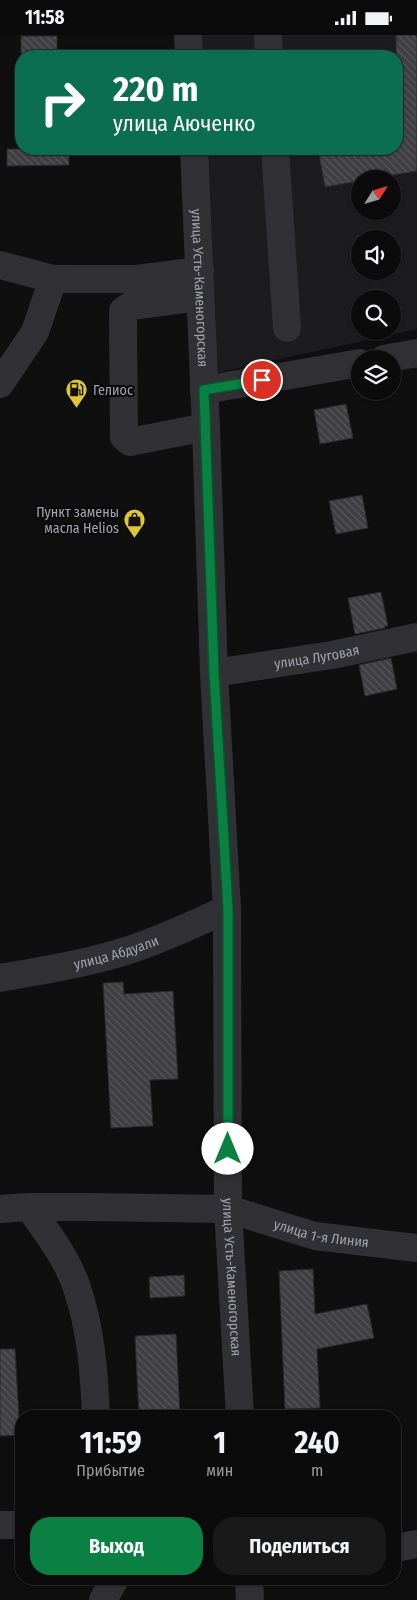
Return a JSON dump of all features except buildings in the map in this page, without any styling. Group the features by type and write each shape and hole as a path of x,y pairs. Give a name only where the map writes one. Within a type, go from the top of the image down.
{"street":[{"path":"188,35 189,50"},
{"path":"268,35 269,50"},
{"name":"улица Усть-Каменогорская","path":"194,155 214,673 228,909 228,1209 240,1410"},
{"path":"275,155 287,327"},
{"path":"0,265 53,279 137,279 200,284"},
{"path":"0,383 35,332 53,279"},
{"path":"200,284 130,306 123,311 124,437 130,442 206,427"},
{"path":"401,356 417,353"},
{"path":"204,390 351,365"},
{"name":"улица Луговая","path":"214,673 332,655 417,637"},
{"name":"улица Абдуали","path":"0,978 62,967 134,949 228,909"},
{"path":"28,1207 56,1245 76,1283 89,1331 96,1410"},
{"name":"улица 1-я Линия","path":"0,1209 28,1207 228,1209 315,1236 417,1248"},
{"path":"0,1525 15,1525"},
{"path":"401,1547 417,1544"},
{"path":"103,1600 111,1585"},
{"path":"249,1585 250,1600"}],"shaded area":[{"path":"201,35 417,35 417,329 401,333 401,290 351,290 351,340 367,340 216,373 206,155 403,155 403,50 202,50"}],"place":[{"name":"Гелиос","path":"77,409"},
{"name":"Пункт замены масла Helios","path":"135,539"}],"route":[{"path":"228,1149 228,909 214,673 204,390 262,380"}]}
